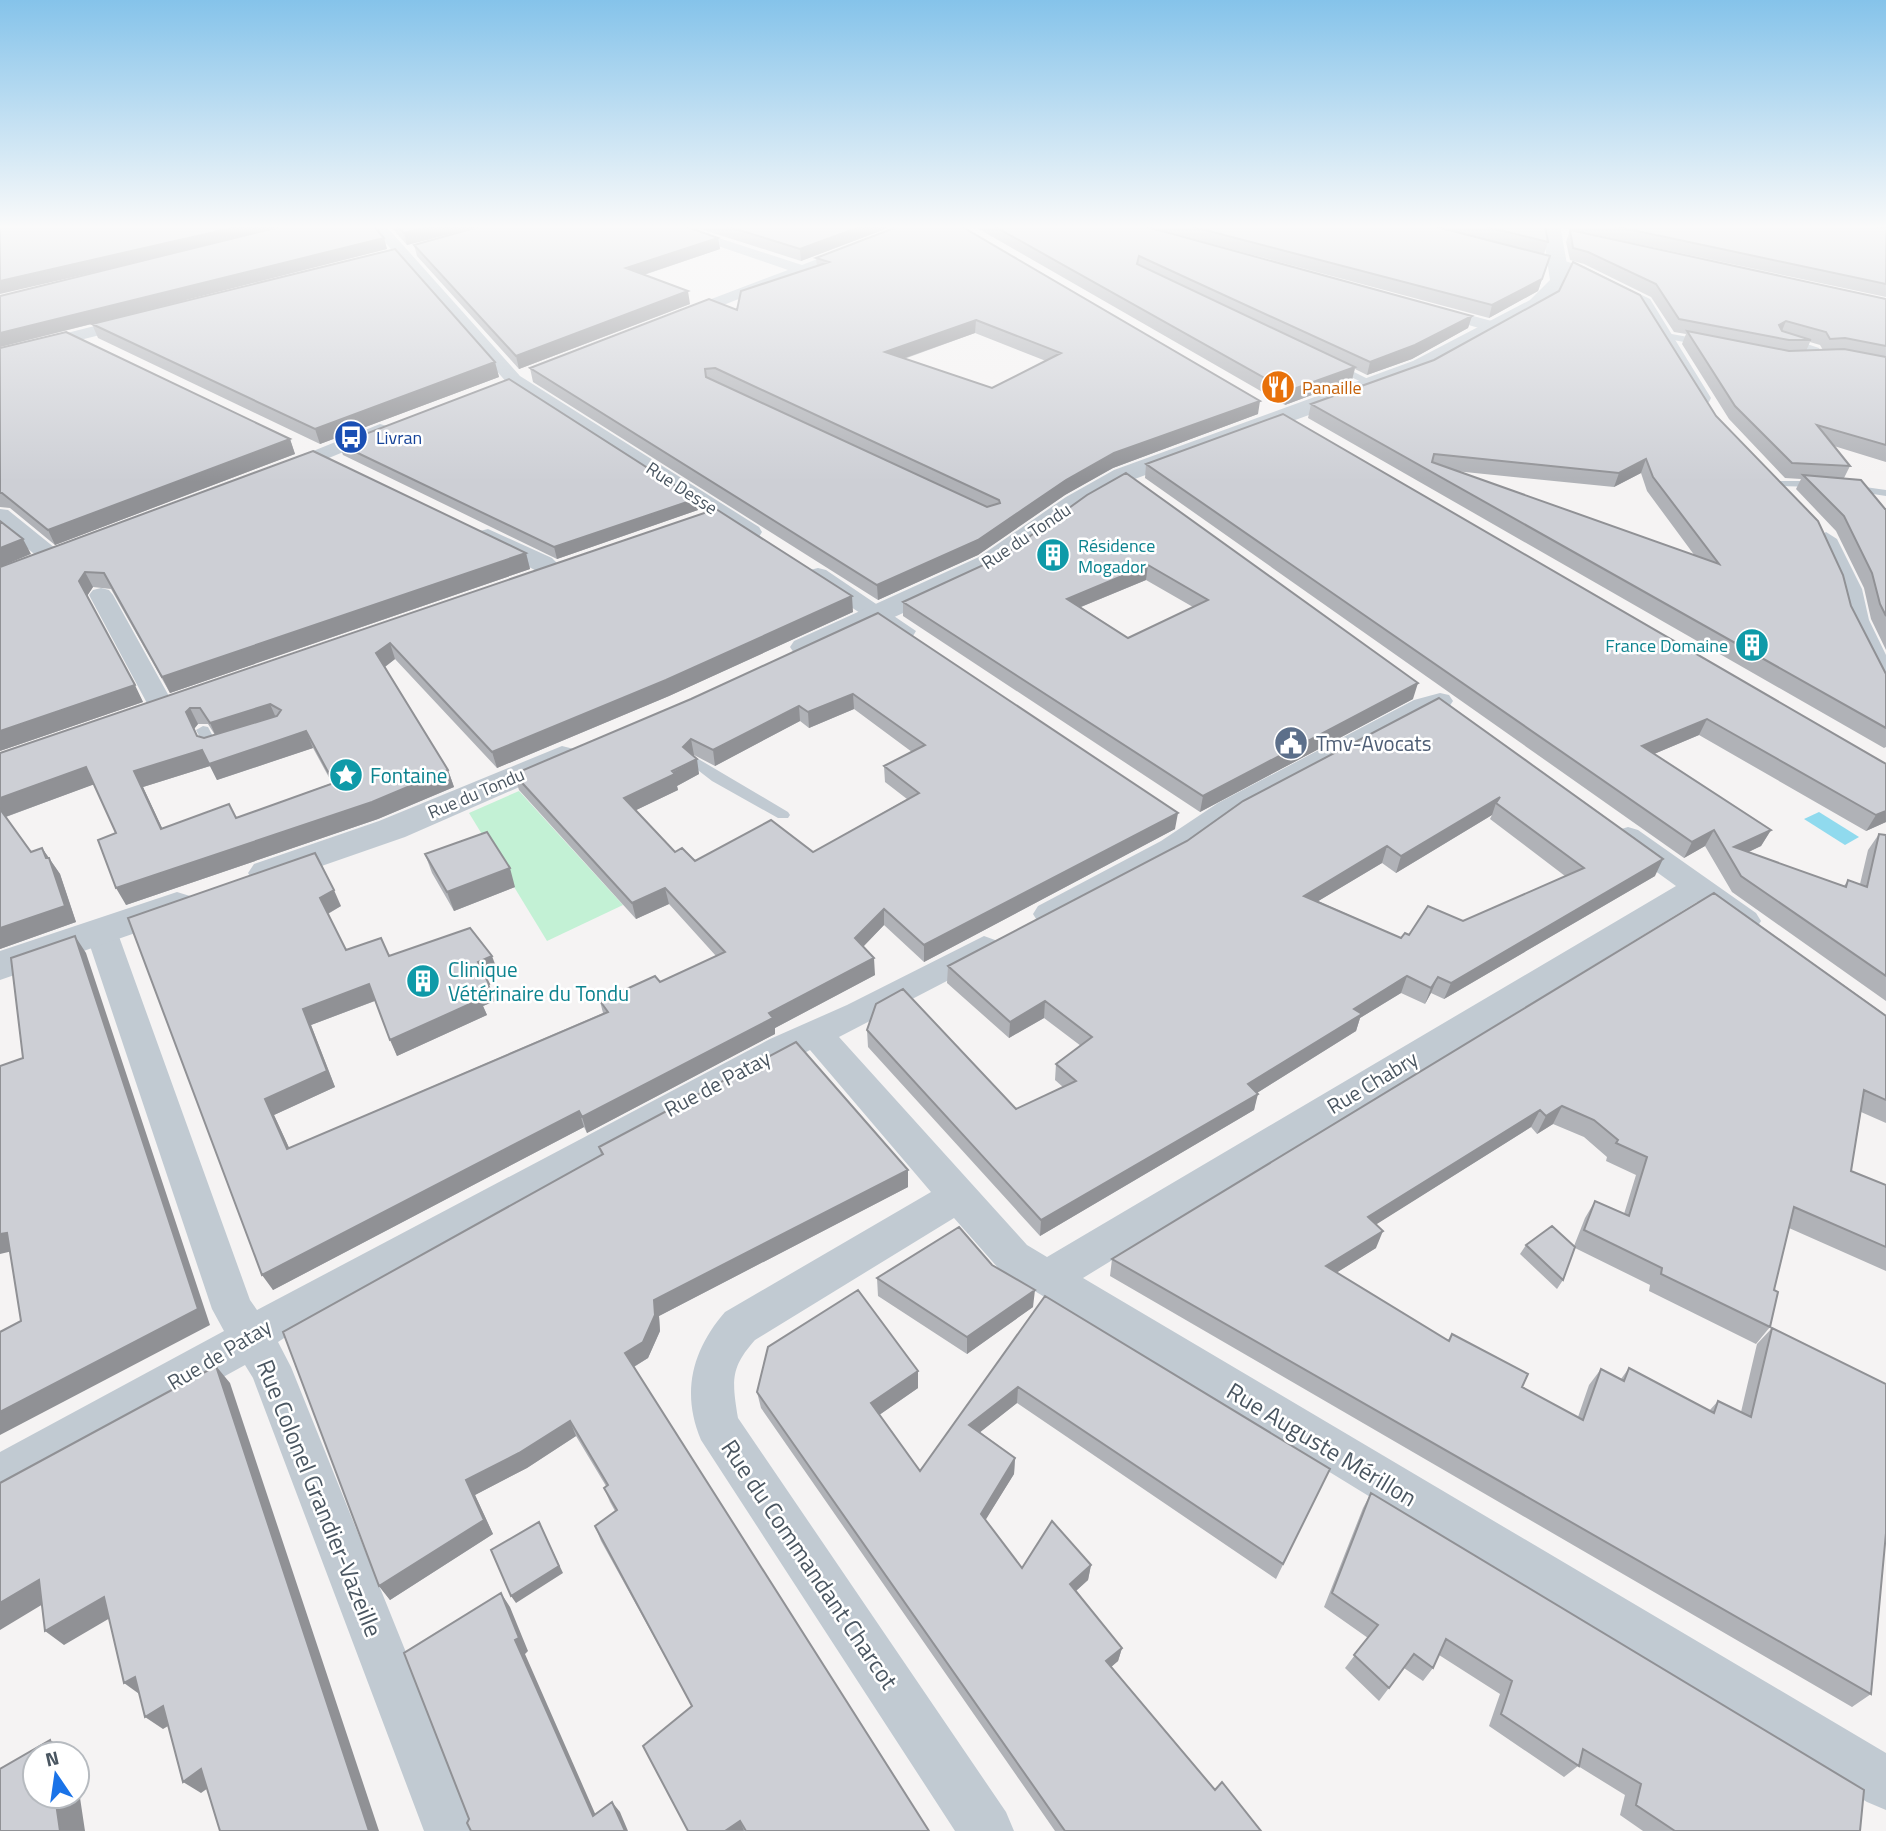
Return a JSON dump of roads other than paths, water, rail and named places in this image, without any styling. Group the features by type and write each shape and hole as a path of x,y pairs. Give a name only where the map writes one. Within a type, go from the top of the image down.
{"street":[{"name":"Rue Desse","path":"443,310 507,382 765,541"},
{"path":"656,327 699,310"},
{"path":"1434,310 1493,327"},
{"name":"Rue du Tondu","path":"777,660 989,564 1023,531 1086,496 1135,483 1271,410 1373,384 1421,366 1523,310"},
{"path":"1649,310 1714,416"},
{"path":"0,355 145,318"},
{"path":"73,336 102,351"},
{"path":"507,382 541,371"},
{"path":"1271,410 1315,436"},
{"path":"262,478 399,422"},
{"path":"294,445 349,471"},
{"path":"1769,478 1797,505"},
{"path":"695,522 720,513"},
{"path":"0,515 42,561 73,549"},
{"path":"1814,523 1823,532 1850,589 1857,620 1886,682"},
{"path":"471,528 544,563 554,571"},
{"path":"528,580 580,562"},
{"path":"798,563 924,644"},
{"path":"101,595 162,707"},
{"name":"Rue de Patay","path":"0,1477 214,1361 295,1308 782,1048 859,1014 1172,848 1188,822 1240,802 1423,706 1451,708 1418,684"},
{"path":"136,716 187,699"},
{"name":"Rue du Tondu","path":"240,883 391,830 593,743"},
{"path":"1611,824 1765,935"},
{"name":"Rue Chabry","path":"1047,1278 1698,887"},
{"path":"0,966 202,896"},
{"name":"Rue Colonel Grandier-Vazeille","path":"101,931 233,1309 271,1367 450,1831"},
{"name":"Rue Auguste Mérillon","path":"817,1033 832,1055 1013,1257 1886,1783"},
{"name":"Rue du Commandant Charcot","path":"958,1196 740,1326 717,1350 711,1385 718,1425 987,1831"}],"lane":[{"path":"1666,336 1717,345"},
{"path":"1780,339 1816,349 1824,356 1807,357"},
{"path":"1329,363 1373,384"},
{"path":"1769,478 1886,493"},
{"path":"203,730 212,748 238,739"},
{"path":"695,761 717,778 783,815"}],"water":[{"path":"1819,812 1859,837 1845,845 1804,819"}],"place":[{"name":"Panaille","path":"1278,387"},
{"name":"Livran","path":"351,437"},
{"name":"Résidence Mogador","path":"1053,555"},
{"name":"France Domaine","path":"1752,645"},
{"name":"Tmv-Avocats","path":"1291,743"},
{"name":"Fontaine","path":"346,775"},
{"name":"Clinique Vétérinaire du Tondu","path":"423,981"}]}
